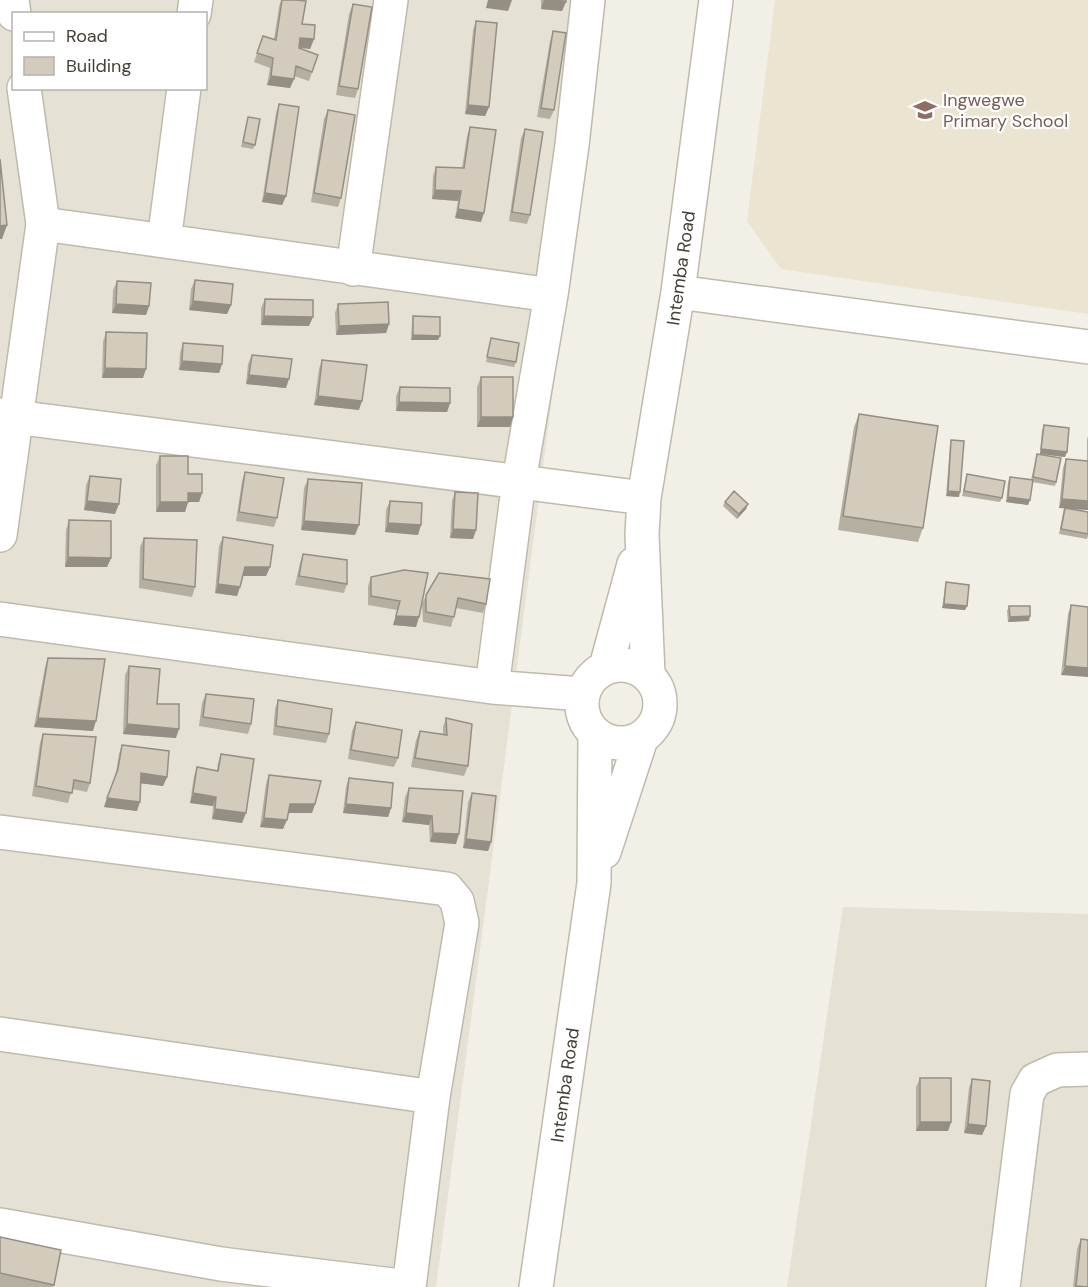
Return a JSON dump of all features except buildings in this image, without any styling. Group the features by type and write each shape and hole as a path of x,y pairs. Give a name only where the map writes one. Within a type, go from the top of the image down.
{"street":[{"path":"353,269 391,0"},
{"path":"492,687 519,481 551,295 572,145 588,0"},
{"name":"Intemba Road","path":"642,535 644,498 678,292 716,0"},
{"path":"0,535 8,416 44,224 24,90"},
{"path":"164,241 184,90"},
{"path":"44,224 551,295"},
{"path":"678,292 1088,347"},
{"path":"8,416 644,498"},
{"path":"606,667 642,535"},
{"path":"594,883 640,739 658,721 661,696 648,674 642,535"},
{"path":"0,619 492,687 582,694"},
{"path":"640,739 617,744 595,734 583,716 582,694 591,677 606,667 628,664 648,674"},
{"path":"594,883 595,734"},
{"path":"0,832 447,889 457,901 462,923 433,1097 409,1287 220,1275 0,1226"},
{"name":"Intemba Road","path":"536,1287 594,883"},
{"path":"0,1034 433,1097"},
{"path":"1003,1287 1027,1094 1035,1080 1057,1070 1088,1069"}],"shaded area":[{"path":"0,0 604,0 436,1287 0,1287"},
{"name":"Ingwegwe Primary School","path":"775,0 1088,0 1088,314 781,269 747,221"},
{"path":"843,907 1088,914 1088,1287 787,1287"}],"place":[{"name":"Ingwegwe Primary School","path":"925,110"}]}
